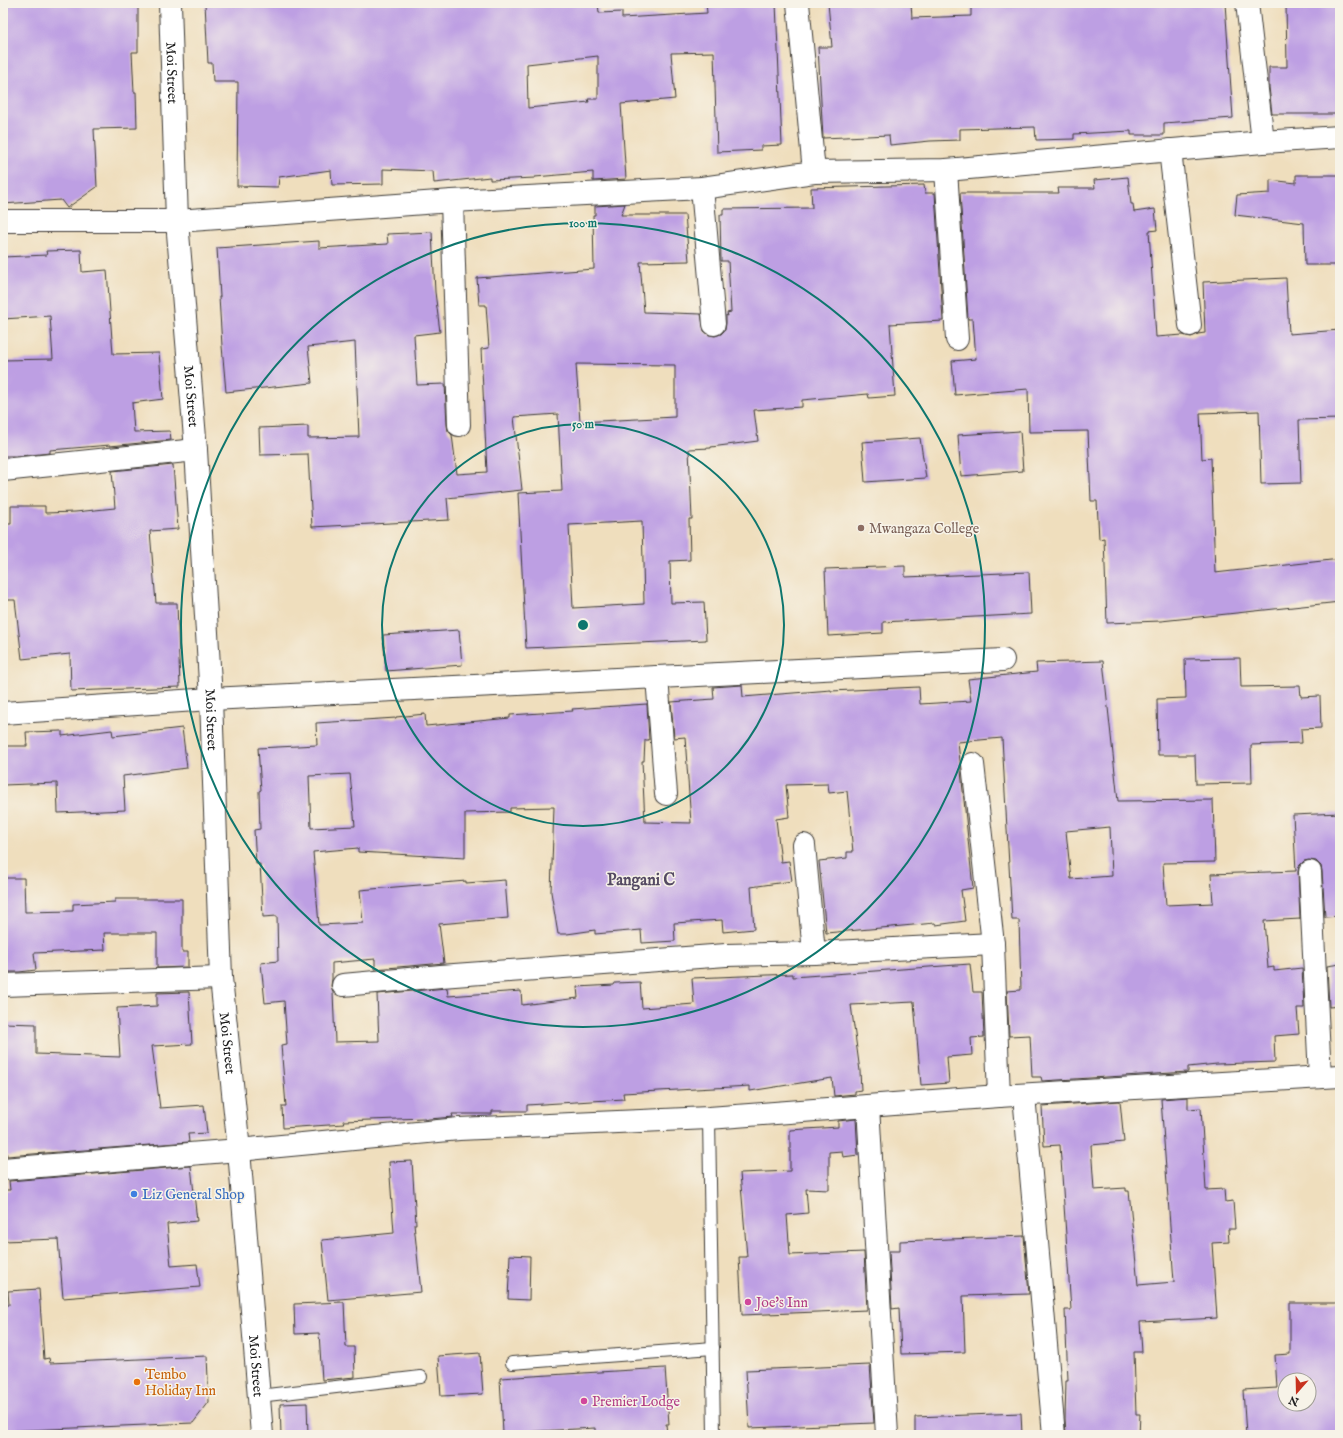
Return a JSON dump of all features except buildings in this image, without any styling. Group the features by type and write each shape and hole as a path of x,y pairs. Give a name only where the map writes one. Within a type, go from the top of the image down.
{"street":[{"name":"Moi Street","path":"170,3 178,221 196,450 211,699 221,978 240,1150 262,1435"},
{"path":"798,3 814,172"},
{"path":"1247,3 1263,142"},
{"path":"3,221 178,221 452,201 702,188 814,172 946,170 1263,142 1340,138"},
{"path":"1170,150 1190,325"},
{"path":"946,170 957,339"},
{"path":"702,188 714,324"},
{"path":"452,201 459,425"},
{"path":"3,470 196,450"},
{"path":"3,713 211,699 1003,660"},
{"path":"657,677 666,794"},
{"path":"973,764 993,944 999,1096"},
{"path":"804,845 814,953"},
{"path":"3,1169 240,1150 459,1129 709,1118 999,1096 1330,1076 1310,872"},
{"path":"343,985 441,976 726,955 814,953 993,944"},
{"path":"3,985 221,978"},
{"path":"1024,1095 1054,1435"},
{"path":"868,1106 887,1435"}],"lane":[{"path":"709,1118 714,1435"},
{"path":"512,1363 713,1348"},
{"path":"259,1396 421,1377"}],"place":[{"name":"Mwangaza College","path":"861,528"},
{"name":"Liz General Shop","path":"134,1194"},
{"name":"Joe's Inn","path":"748,1302"},
{"name":"Tembo Holiday Inn","path":"137,1382"},
{"name":"Premier Lodge","path":"584,1401"}],"district":[{"name":"Pangani C","path":"641,879"}]}
